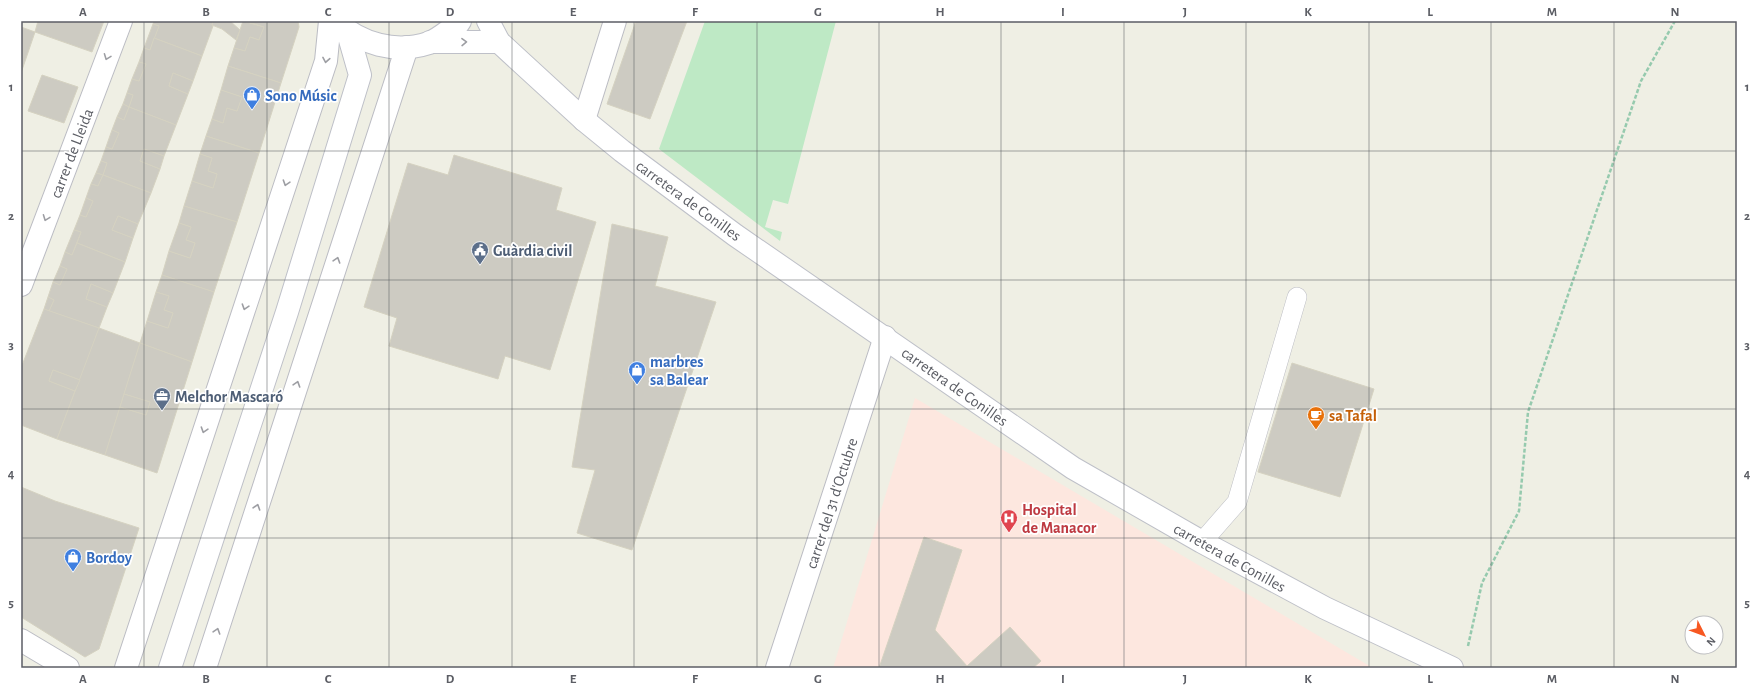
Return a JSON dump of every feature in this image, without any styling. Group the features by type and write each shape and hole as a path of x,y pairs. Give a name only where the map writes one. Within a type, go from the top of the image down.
{"street":[{"name":"carrer de Lleida","path":"21,285 121,21"},
{"path":"126,668 326,61 330,21"},
{"path":"430,42 458,24 460,21"},
{"name":"carretera de Conilles","path":"488,21 499,42 584,120 622,151 735,235 1073,468 1202,542 1324,608 1459,660"},
{"path":"584,120 616,21"},
{"path":"342,27 381,46 400,47 430,42 499,42"},
{"path":"170,668 287,312 360,75 342,27"},
{"path":"360,75 400,47"},
{"path":"205,668 400,47"},
{"name":"carrer del 31 d'Octubre","path":"777,668 885,337"},
{"path":"21,640 68,668"}],"lane":[{"path":"1202,542 1237,502 1297,297"}],"path":[{"path":"1459,660 1482,583 1519,511 1528,412 1641,81 1675,21"}],"shaded area":[{"name":"Hospital de Manacor","path":"915,398 1373,668 833,668"}],"green space":[{"path":"705,21 836,21 788,204 773,200 765,227 782,232 780,241 659,149"}],"building":[{"path":"38,21 104,21 92,52 35,32"},
{"path":"154,21 213,21 213,26 202,56 154,38 159,26 153,24"},
{"path":"213,21 230,21 240,30 236,40 222,29 212,25"},
{"path":"243,21 264,27 259,40 250,37 245,51 234,48"},
{"path":"245,21 298,21 299,27 281,83 228,66 234,48 245,51 250,37 259,40 264,27"},
{"path":"636,21 687,21 650,119 607,104"},
{"path":"153,24 159,26 150,50 144,48"},
{"path":"21,27 35,32 21,73"},
{"path":"154,38 202,56 193,81 173,73 169,86 188,94 176,125 129,107 133,95 127,93 132,79 139,81 146,64 139,62 144,48 150,50"},
{"path":"139,62 146,64 139,81 132,79"},
{"path":"228,66 281,83 259,153 206,136 212,119 223,123 227,108 237,111 242,97 221,90"},
{"path":"173,73 193,81 188,94 169,86"},
{"path":"42,75 78,87 64,123 28,111"},
{"path":"221,90 242,97 237,111 227,108 223,123 212,119"},
{"path":"127,93 133,95 129,107 123,104"},
{"path":"123,104 129,107 124,120 117,117"},
{"path":"129,107 176,125 164,156 144,149 140,161 160,169 151,193 103,175 107,163 101,161 106,147 112,149 119,133 112,130 117,117 124,120"},
{"path":"112,130 119,133 112,149 106,147"},
{"path":"206,136 259,153 237,222 184,206 192,181 213,188 217,174 208,171 212,158 200,154"},
{"path":"144,149 164,156 160,169 140,161"},
{"path":"200,154 212,158 208,171 217,174 213,188 192,181"},
{"name":"Guàrdia civil","path":"454,155 562,188 556,210 596,222 550,370 505,356 498,379 389,346 397,318 364,307 408,163 448,175"},
{"path":"101,161 107,163 103,175 96,173"},
{"path":"96,173 103,175 98,186 91,184"},
{"path":"103,175 151,193 138,224 118,216 112,230 133,238 125,262 77,243 81,232 74,230 80,215 86,217 93,201 86,198 91,184 98,186"},
{"path":"86,198 93,201 86,217 80,215"},
{"path":"184,206 237,222 214,292 162,275 169,251 190,258 195,243 186,240 191,227 179,223"},
{"path":"118,216 138,224 133,238 112,230"},
{"path":"179,223 191,227 186,240 195,243 190,258 169,251"},
{"name":"marbres sa Balear","path":"612,224 668,237 655,286 716,302 632,550 577,533 595,470 572,467"},
{"path":"74,230 81,232 72,255 65,252"},
{"path":"77,243 125,262 113,293 91,284 86,299 107,307 99,328 49,311 54,300 48,297 53,282 60,285 67,269 60,266 65,252 72,255"},
{"path":"60,266 67,269 60,285 53,282"},
{"path":"162,275 214,292 192,362 140,343 147,321 168,328 173,313 164,310 169,296 156,292"},
{"path":"91,284 113,293 107,307 86,299"},
{"path":"156,292 169,296 164,310 173,313 168,328 147,321"},
{"path":"48,297 54,300 49,311 44,309"},
{"path":"44,309 99,328 80,380 53,370 49,381 75,391 57,439 21,425 21,368"},
{"path":"99,328 140,343 105,455 57,439"},
{"name":"Melchor Mascaró","path":"140,343 192,362 157,473 105,455 120,407 146,415 150,402 124,394"},
{"name":"sa Tafal","path":"1292,363 1374,389 1340,497 1258,472"},
{"path":"53,370 80,380 75,391 49,381"},
{"path":"124,394 150,402 146,415 120,407"},
{"name":"Bordoy","path":"21,487 55,501 139,528 99,649 85,657 21,617"},
{"path":"924,537 962,550 935,630 967,666 1010,627 1041,661 1033,668 879,668"}],"place":[{"name":"Sono Músic","path":"252,110"},
{"name":"Guàrdia civil","path":"480,265"},
{"name":"marbres sa Balear","path":"637,385"},
{"name":"Melchor Mascaró","path":"162,411"},
{"name":"sa Tafal","path":"1316,430"},
{"name":"Hospital de Manacor","path":"1009,533"},
{"name":"Bordoy","path":"73,572"}]}
